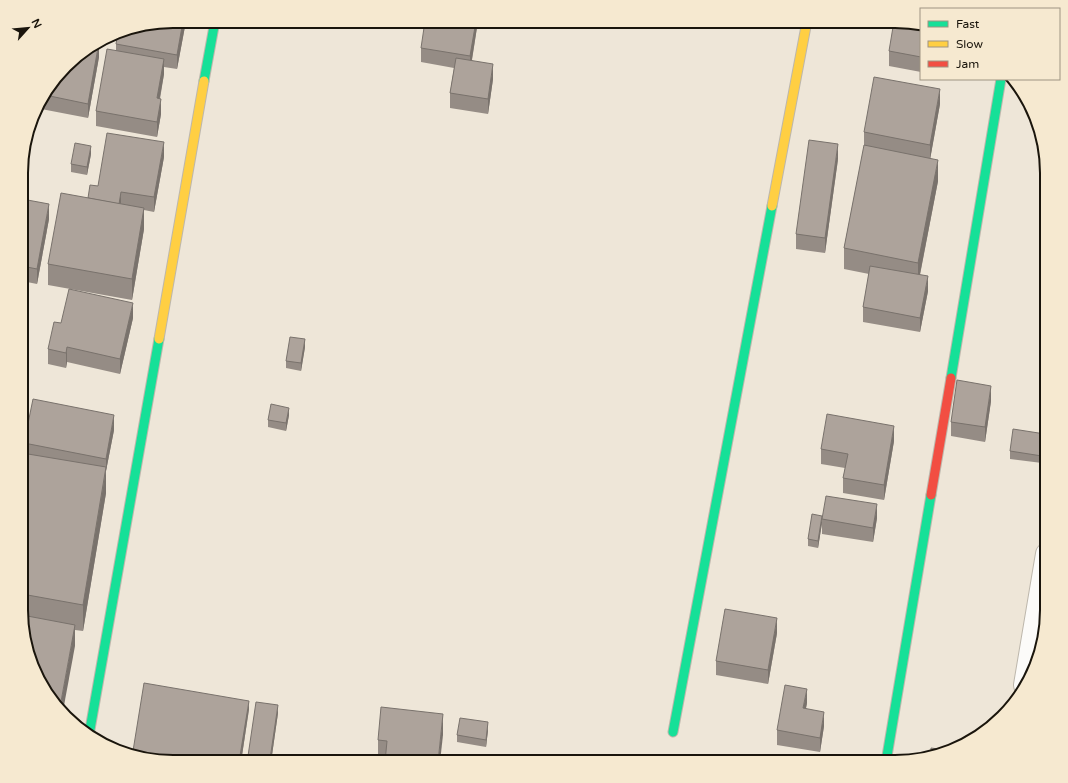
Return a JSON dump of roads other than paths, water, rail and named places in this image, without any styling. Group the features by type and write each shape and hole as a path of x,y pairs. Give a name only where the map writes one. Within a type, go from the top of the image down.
{"street":[{"path":"90,728 215,28"},
{"path":"673,732 806,28"},
{"path":"887,755 1001,80"},
{"path":"1028,667 1040,596"}]}
